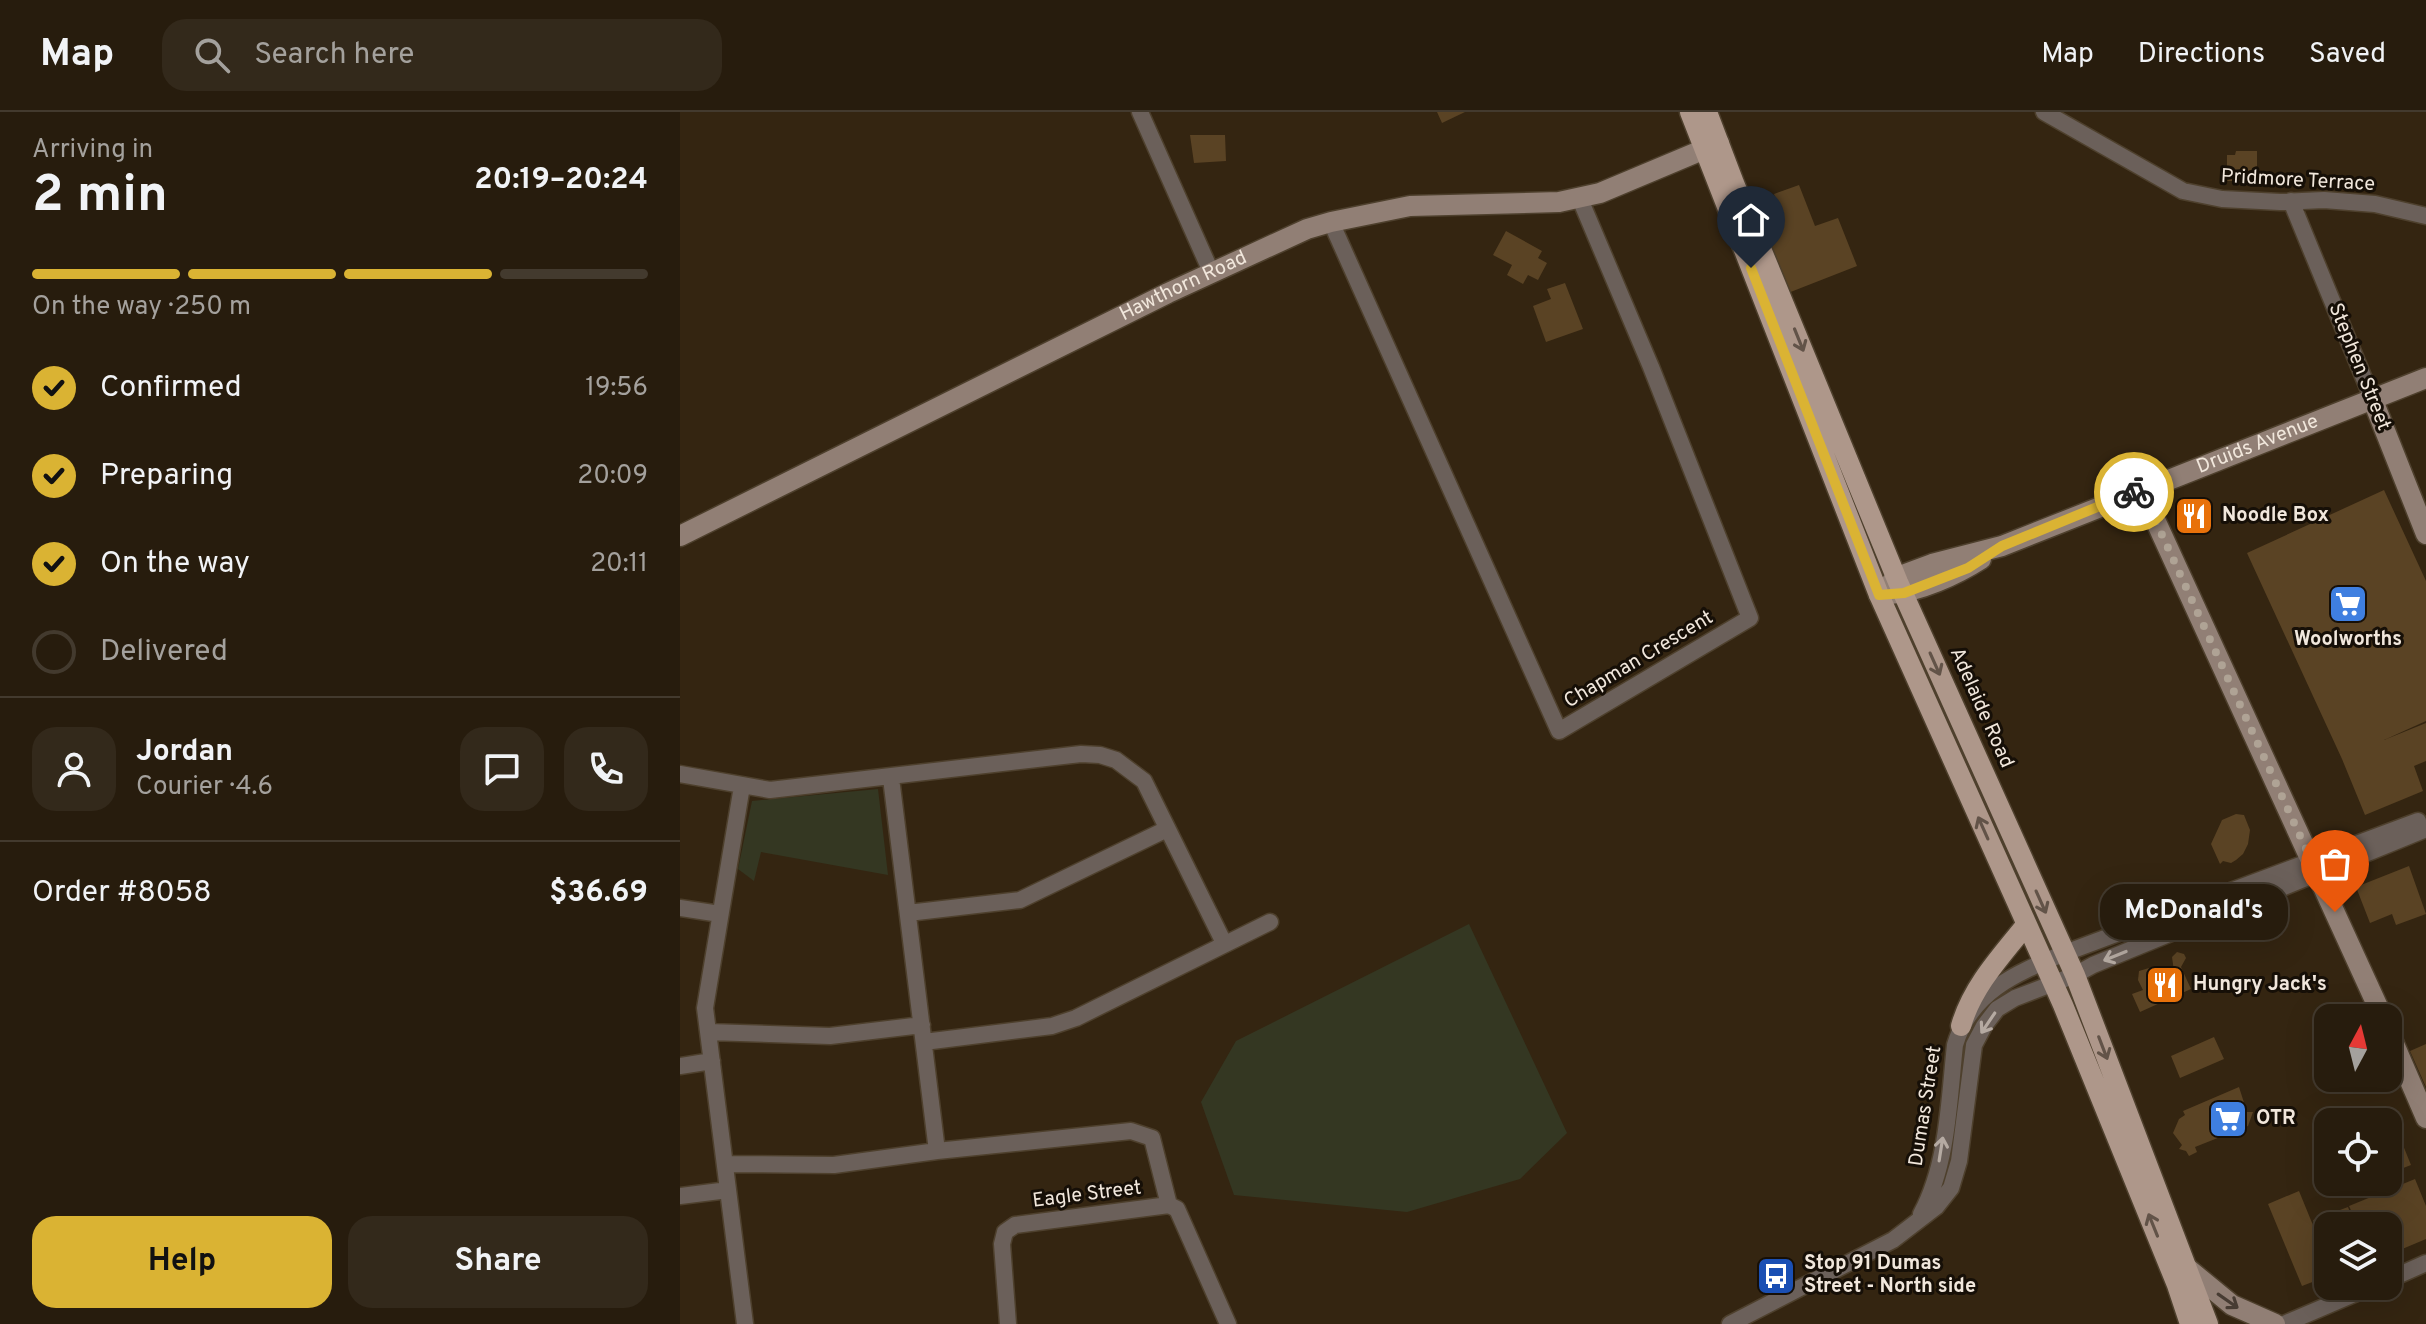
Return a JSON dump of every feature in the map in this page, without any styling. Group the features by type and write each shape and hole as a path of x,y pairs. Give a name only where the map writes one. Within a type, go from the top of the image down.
{"main road":[{"name":"Adelaide Road","path":"1690,112 1712,147 1900,585 2075,975 2208,1324"},
{"name":"Adelaide Road","path":"1707,112 1712,147 1879,595 2052,983 2177,1285 2190,1324"},
{"path":"1961,1026 1967,1004 2026,925"}],"street":[{"path":"1140,112 1212,274"},
{"name":"Pridmore Terrace","path":"2044,112 2183,191 2222,199 2375,204 2426,216"},
{"name":"Hawthorn Road","path":"680,536 1307,229 1410,206 1580,199 1712,147"},
{"name":"Chapman Crescent","path":"1331,222 1559,731 1750,618 1651,367 1580,199"},
{"name":"Stephen Street","path":"2291,201 2426,534"},
{"name":"Druids Avenue","path":"1879,595 1932,564 2002,546 2426,378"},
{"path":"2141,489 2377,1004"},
{"path":"680,774 770,790 1081,754 1100,755 1116,760 1144,781 1224,943"},
{"path":"891,778 937,1151"},
{"path":"742,786 705,1008 745,1324"},
{"path":"2314,867 2426,818"},
{"path":"908,913 1020,900 1167,829"},
{"path":"2314,867 2426,829"},
{"name":"Dumas Street","path":"1916,1222 1931,1196 1939,1163 1955,1045 1961,1026 1976,1003 2011,977 2065,953 2314,867"},
{"name":"Dumas Street","path":"1730,1324 1893,1240 1936,1207 1951,1188 1959,1161 1974,1045 1997,1009 2029,990 2075,975 2314,867"},
{"path":"680,908 720,914"},
{"path":"708,1032 830,1036 1052,1026 1076,1018 1270,922"},
{"path":"680,1066 712,1061"},
{"path":"2402,1062 2426,1118"},
{"path":"725,1164 834,1165 937,1151 1131,1131 1142,1133 1152,1138 1173,1207 1228,1324"},
{"path":"680,1196 728,1190"},
{"name":"Eagle Street","path":"1008,1324 1002,1244 1005,1232 1015,1225 1173,1207"},
{"path":"2402,1274 2426,1263"},
{"path":"2187,1268 2232,1305 2275,1324"},
{"path":"2284,1324 2340,1300"}],"green space":[{"path":"878,789 888,875 761,852 754,881 738,869 752,801"},
{"path":"1469,924 1567,1133 1520,1179 1407,1212 1234,1195 1201,1102 1236,1041"}],"building":[{"path":"1437,112 1465,112 1442,123"},
{"path":"1190,135 1225,135 1226,161 1194,163"},
{"path":"2236,151 2257,151 2257,181 2227,181 2227,155 2235,155"},
{"path":"1799,185 1815,226 1838,218 1857,266 1788,293 1760,223 1782,215 1774,194"},
{"path":"1506,231 1542,251 1538,258 1547,263 1538,280 1528,275 1523,284 1507,275 1512,265 1493,255"},
{"path":"1565,283 1583,329 1546,342 1533,306 1551,299 1547,289"},
{"name":"Woolworths","path":"2384,490 2426,581 2426,721 2384,740 2426,723 2426,761 2414,766 2423,791 2365,815 2247,553"},
{"path":"2236,814 2244,815 2250,830 2248,844 2236,860 2220,864 2211,844 2222,820"},
{"path":"2409,866 2426,914 2396,925 2392,914 2370,923 2356,887"},
{"name":"Hungry Jack's","path":"2177,952 2186,958 2181,967 2191,989 2140,1012 2132,994 2143,990 2138,980 2139,971 2149,968 2155,970 2158,977 2174,971 2172,957"},
{"name":"OTR","path":"2214,1037 2224,1059 2180,1078 2171,1056"},
{"path":"2426,1044 2426,1087 2410,1051"},
{"path":"2239,1087 2247,1112 2253,1112 2248,1126 2195,1147 2197,1152 2189,1156 2179,1149 2182,1145 2173,1133 2179,1119 2185,1115 2183,1111"},
{"path":"2402,1143 2411,1165 2402,1169"},
{"path":"2415,1179 2426,1206 2426,1239 2402,1249 2402,1212 2352,1212 2349,1206 2373,1196 2402,1196 2402,1184"},
{"path":"2299,1191 2314,1228 2314,1281 2302,1286 2268,1204"}],"way so far":[{"path":"2134,492 2141,489 2335,912"}],"place":[{"name":"Noodle Box","path":"2194,516"},
{"name":"Woolworths","path":"2348,604"},
{"name":"McDonald's","path":"2335,912"},
{"name":"Hungry Jack's","path":"2165,985"},
{"name":"OTR","path":"2228,1119"},
{"name":"Stop 91 Dumas Street - North side","path":"1776,1276"}],"route":[{"path":"1751,268 1879,595 1904,593 1968,568 2002,546 2134,492"}]}
